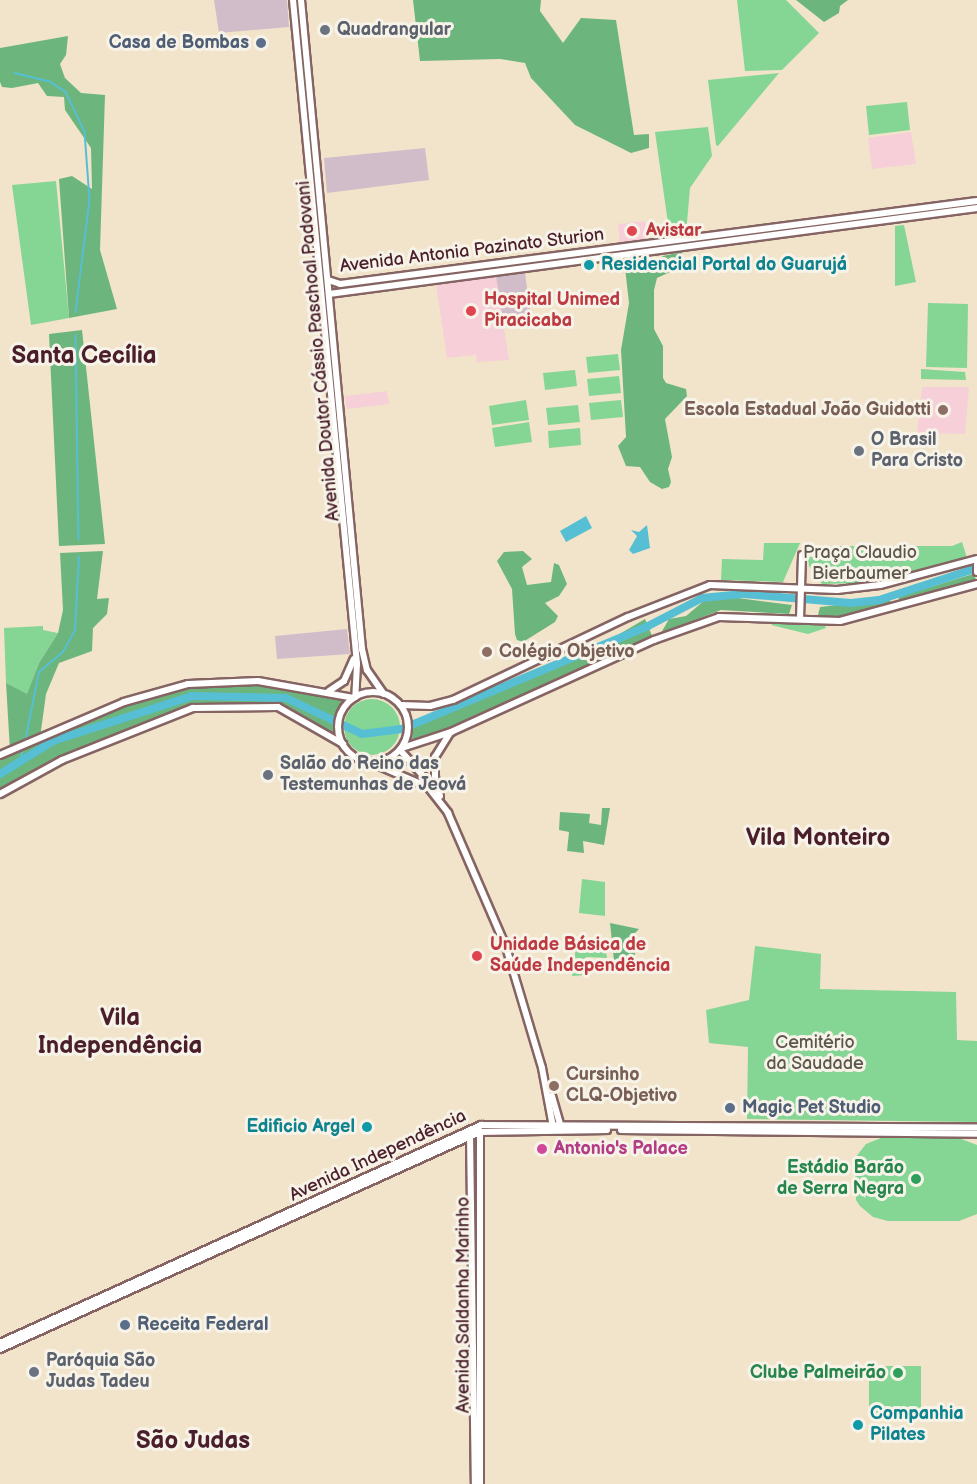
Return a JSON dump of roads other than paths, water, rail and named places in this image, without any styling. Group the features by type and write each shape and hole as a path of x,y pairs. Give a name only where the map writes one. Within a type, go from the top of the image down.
{"main road":[{"name":"Avenida Doutor Cássio Paschoal Padovani","path":"293,0 355,653 354,698"},
{"name":"Avenida Doutor Cássio Paschoal Padovani","path":"301,0 362,649 368,670 384,694"},
{"path":"299,54 303,55 308,71"},
{"name":"Avenida Antonia Pazinato Sturion","path":"328,280 340,284 977,201"},
{"name":"Avenida Antonia Pazinato Sturion","path":"329,294 977,208"},
{"path":"314,216 317,211 322,217"},
{"path":"861,224 865,217 874,215"},
{"path":"550,265 553,256"},
{"path":"528,268 530,259"},
{"path":"395,285 398,280 418,278 433,272"},
{"path":"324,328 332,331"},
{"path":"331,412 337,414 342,442"},
{"path":"800,620 802,555"},
{"path":"555,1127 542,1068 506,947 448,813 428,788 350,753 343,744 339,721 354,698 369,692 384,694 401,705 430,706 453,700 628,617 710,585 837,590 880,585 977,559"},
{"path":"977,564 977,572"},
{"path":"370,762 392,758 401,749 451,732 689,626 738,616 840,621 977,584"},
{"path":"329,691 344,681 353,668 355,653"},
{"path":"0,755 124,702 188,684 258,681 329,691 354,698"},
{"path":"401,705 408,726 401,749"},
{"path":"0,794 62,760 193,708 278,707 343,744"},
{"path":"440,796 435,757 451,732"},
{"path":"401,749 452,813 508,945 555,1127"},
{"name":"Avenida Independência","path":"555,1127 592,1125 977,1128"},
{"name":"Avenida Independência","path":"0,1343 419,1156 469,1129 555,1127 796,1133 977,1134"},
{"path":"796,1133 804,1129 864,1127"},
{"name":"Avenida Independência","path":"0,1349 405,1167 470,1136 480,1128"},
{"name":"Avenida Saldanha Marinho","path":"480,1128 480,1484"},
{"name":"Avenida Saldanha Marinho","path":"469,1129 475,1484"},
{"path":"405,1167 419,1156"}],"water":[{"path":"586,516 592,528 566,542 560,531"},
{"path":"647,525 650,548 633,554 629,550 637,536 631,530 639,532"}],"waterway":[{"path":"15,73 51,82 66,92 85,132 90,200 76,312"},
{"path":"76,335 79,539"},
{"path":"25,742 39,672 63,652 75,630 79,557"},
{"path":"0,774 53,741 192,696 286,698 362,734 402,729 648,626 702,598 743,594 851,603 879,600 977,568"},
{"path":"20,762 24,746"}],"place":[{"name":"Quadrangular","path":"325,30"},
{"name":"Casa de Bombas","path":"261,43"},
{"name":"Avistar","path":"632,231"},
{"name":"Residencial Portal do Guarujá","path":"589,265"},
{"name":"Hospital Unimed Piracicaba","path":"471,311"},
{"name":"Escola Estadual João Guidotti","path":"943,410"},
{"name":"O Brasil Para Cristo","path":"859,451"},
{"name":"Colégio Objetivo","path":"487,652"},
{"name":"Salão do Reino das Testemunhas de Jeová","path":"268,775"},
{"name":"Unidade Básica de Saúde Independência","path":"477,956"},
{"name":"Cursinho CLQ-Objetivo","path":"554,1086"},
{"name":"Magic Pet Studio","path":"730,1108"},
{"name":"Edificio Argel","path":"367,1127"},
{"name":"Antonio's Palace","path":"542,1149"},
{"name":"Estádio Barão de Serra Negra","path":"916,1179"},
{"name":"Receita Federal","path":"125,1325"},
{"name":"Paróquia São Judas Tadeu","path":"34,1372"},
{"name":"Clube Palmeirão","path":"898,1373"},
{"name":"Companhia Pilates","path":"858,1425"}],"district":[{"name":"Santa Cecília","path":"84,356"},
{"name":"Vila Monteiro","path":"818,838"},
{"name":"Vila Independência","path":"120,1032"},
{"name":"São Judas","path":"193,1441"}],"park label":[{"name":"Praça Claudio Bierbaumer","path":"860,564"},
{"name":"Cemitério da Saudade","path":"815,1054"}]}
